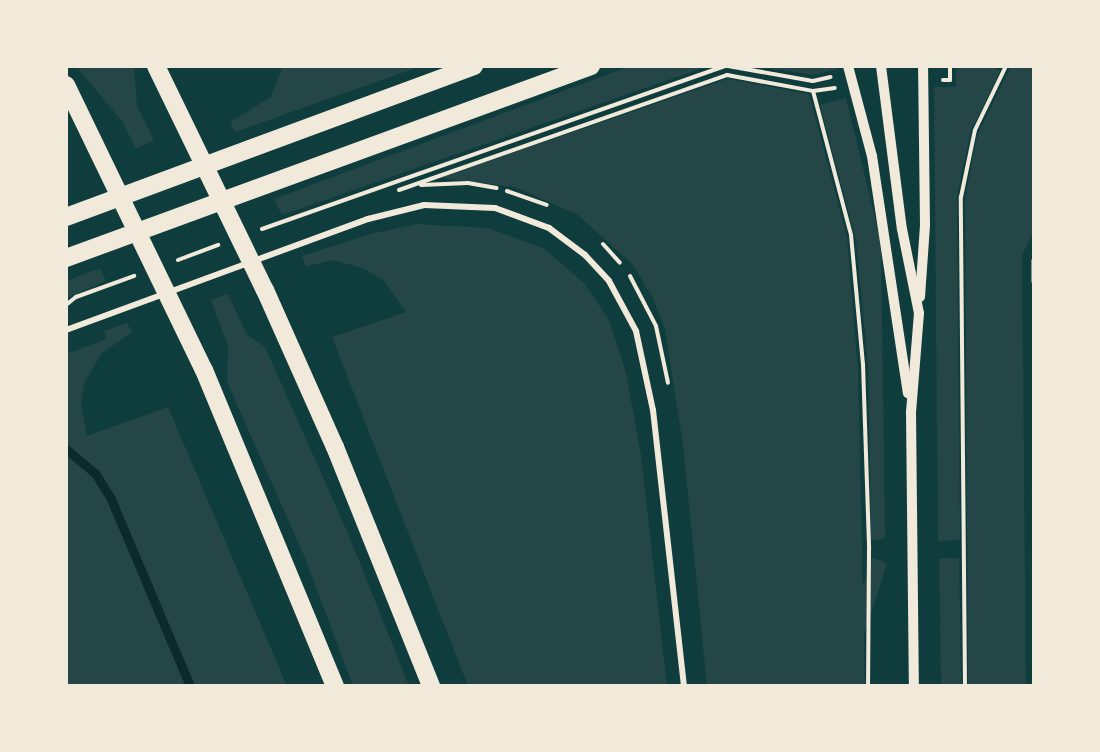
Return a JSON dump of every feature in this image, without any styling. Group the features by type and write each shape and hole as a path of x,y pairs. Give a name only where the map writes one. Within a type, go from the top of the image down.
{"highway":[{"path":"156,66 265,290 339,457 431,686"},
{"path":"66,217 474,66"},
{"path":"66,258 591,66"},
{"path":"66,85 182,322 335,686"}],"street":[{"path":"848,66 872,156 911,412"},
{"path":"881,66 902,229 919,313"},
{"path":"914,686 911,412 925,225 923,66"},
{"path":"66,330 349,226 415,207 471,204 511,213 549,228 585,255 609,281 636,331 653,410 684,686"}],"lane":[{"path":"1034,260 1034,281"}],"path":[{"path":"255,232 726,66 813,81 834,77"},
{"path":"936,80 950,80 950,66"},
{"path":"965,686 961,197 975,130 1005,68 998,66"},
{"path":"389,193 727,75 813,91 839,88"},
{"path":"813,91 851,235 864,400 869,549 868,686"},
{"path":"408,187 468,183 514,192 552,208"},
{"path":"598,239 622,266 647,305 660,339 670,390"},
{"path":"166,264 222,244"},
{"path":"66,305 76,297 144,272"}],"shaded area":[{"path":"76,66 134,66 137,106 154,140 136,149 122,121"},
{"path":"283,66 421,66 235,132 230,122 271,97"},
{"path":"630,66 708,66 282,215 274,199"},
{"path":"757,66 835,66 837,69 813,75"},
{"path":"956,66 993,66 1000,71 971,131 957,195 960,540 938,541 934,87 956,87"},
{"path":"1011,66 1034,66 1034,229 1022,256 1026,686 968,686 965,198 977,136"},
{"path":"727,79 809,94 847,237 858,369 865,686 707,686 683,445 665,329 653,298 633,265 578,215 515,187 440,178"},
{"path":"846,98 881,243 885,539 871,540 868,365 856,240 820,105"},
{"path":"417,224 488,228 545,249 585,284 609,320 626,373 641,455 667,686 468,686 332,337 406,312 383,280 365,269 334,260 306,266 302,256 370,234"},
{"path":"100,268 106,281 66,298 66,281"},
{"path":"228,294 247,335 265,347 350,538 409,686 353,686 305,558 227,382 228,346 211,300"},
{"path":"127,323 132,332 102,353 84,383 81,404 87,436 168,407 287,686 66,686 66,354 107,339 104,331"},
{"path":"872,558 887,563 848,685 832,680"},
{"path":"939,558 959,558 961,686 941,686"}],"waterway":[{"path":"66,449 95,473 111,499 190,686"}]}
